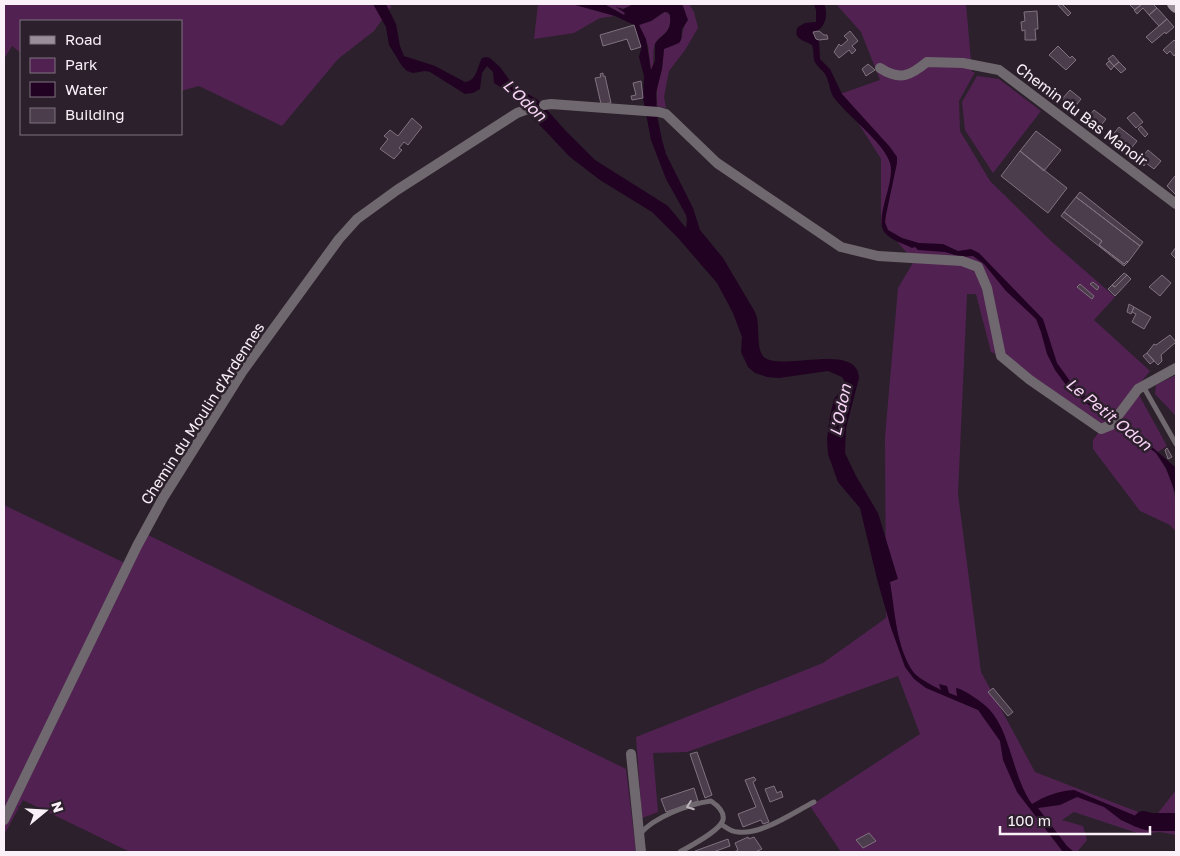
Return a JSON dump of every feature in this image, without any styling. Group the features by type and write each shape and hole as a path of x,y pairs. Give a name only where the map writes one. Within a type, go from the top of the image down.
{"main road":[{"path":"1173,4 1176,7"}],"street":[{"name":"Chemin du Bas Manoir","path":"880,68 890,74 903,76 915,72 927,62 963,63 998,70 1176,204"},
{"path":"544,105 551,104 666,114 717,163 841,247 878,256 962,261 978,267 987,288 1001,356 1030,380 1101,429 1115,421 1138,389 1176,368"},
{"name":"Chemin du Moulin d'Ardennes","path":"4,820 137,546 163,498 242,372 339,239 357,219 397,190 516,113 528,109"},
{"path":"631,754 641,852"}],"lane":[{"path":"1143,386 1176,444"},
{"path":"639,834 658,819 711,800 719,807 722,813 721,824 707,836 680,852"},
{"path":"721,824 730,830 740,833 760,830 814,802"}],"green space":[{"path":"4,4 390,4 391,7 374,31 338,59 282,126 199,86 182,91 182,20 20,20 20,52 12,46 4,59"},
{"path":"538,4 572,4 615,16 600,18 574,33 534,39"},
{"path":"604,4 632,4 623,9 618,8 625,13 624,15"},
{"path":"682,4 689,4 694,12 698,28 685,50 669,71 664,97 666,108 657,106 657,87 662,69 664,49 674,45 682,38 686,15"},
{"path":"836,4 966,4 972,72 975,72 959,101 960,131 990,181 1052,242 1115,297 1094,320 1150,371 1132,393 1139,395 1167,446 1156,453 1172,482 1176,510 1176,532 1170,525 1140,511 1093,449 1093,440 1101,429 1001,356 991,352 976,294 967,294 958,494 981,672 1035,772 1146,815 1158,813 1176,790 1176,835 1160,832 1140,834 1074,812 1062,820 1083,826 1087,840 1077,852 841,852 810,806 920,734 898,676 687,752 653,753 658,812 642,818 636,737 823,663 886,618 885,437 898,288 914,261 881,223 881,159 840,94 880,80 861,32"},
{"path":"665,12 670,15 669,28 658,39 653,50 651,71 648,46 639,25 651,21"},
{"path":"977,76 999,79 1041,111 993,173 965,130 962,102"},
{"path":"1176,375 1176,416 1155,394 1156,385"},
{"path":"4,505 131,566 148,535 626,769 636,852 130,852 23,800 4,835"}],"water":[{"path":"373,4 386,4 396,24 404,56 435,66 465,82 472,79 482,58 490,58 500,67 513,85 538,100 595,160 668,206 686,228 686,215 666,179 651,140 643,98 644,76 639,57 641,49 634,25 615,16 572,4 604,4 624,15 625,13 616,7 623,9 632,4 682,4 688,20 682,29 679,43 664,49 662,69 656,93 657,115 666,154 693,208 700,230 723,258 755,312 761,353 764,357 773,361 833,359 846,361 855,367 859,378 846,428 845,453 878,513 898,579 890,582 897,629 903,652 914,673 941,690 939,684 947,686 949,693 957,696 956,688 960,689 989,709 1002,730 1020,781 1032,804 1052,794 1074,790 1143,819 1176,823 1176,827 1154,825 1144,828 1136,827 1121,820 1104,807 1077,797 1060,805 1038,808 1067,846 1074,852 1063,852 1017,792 1003,760 1000,741 978,710 926,688 914,679 905,667 891,628 877,579 860,508 838,482 828,454 827,439 830,416 834,399 843,388 844,380 842,377 828,371 779,378 755,373 748,367 741,352 742,337 733,313 717,283 679,239 652,212 600,180 570,157 533,118 528,107 494,83 493,72 487,66 482,73 480,89 473,93 465,94 430,72 413,73 407,71 389,45 386,27","holes":["664,12 668,12 670,15 669,29 655,44 655,61 651,70 646,39 639,25 651,21"]},
{"name":"Le Petit Odon","path":"814,4 824,4 826,13 823,25 813,33 819,40 820,59 830,69 842,94 897,157 885,222 888,230 902,238 919,243 943,244 958,251 971,249 979,253 1043,319 1057,363 1080,392 1136,433 1175,467 1176,495 1166,468 1156,453 1136,438 1128,429 1111,421 1086,403 1066,385 1055,370 1047,354 1036,319 1006,291 984,264 973,256 961,257 945,252 918,250 915,247 912,248 894,240 885,233 882,227 882,219 890,180 890,163 881,147 835,99 826,76 814,60 812,45 798,37 798,27 805,23 816,22"}],"building":[{"path":"1057,4 1062,4 1071,13 1068,16"},
{"path":"1129,4 1142,4 1135,10"},
{"path":"1142,4 1153,4 1157,8 1149,15 1143,8 1137,14 1134,10"},
{"path":"1157,8 1167,19 1159,26 1149,15"},
{"path":"1037,11 1038,29 1035,29 1036,40 1025,40 1025,30 1022,31 1021,22 1025,21 1024,12"},
{"path":"1167,19 1174,27 1152,43 1146,37"},
{"path":"634,25 641,47 631,50 627,39 603,46 600,35"},
{"path":"819,31 827,35 828,39 816,39 813,32"},
{"path":"850,31 858,41 852,46 856,50 852,54 849,50 839,58 834,52 839,44 841,46 848,40 844,36"},
{"path":"1174,40 1176,42 1176,53 1174,56 1170,51 1167,54 1163,50"},
{"path":"1058,46 1070,58 1072,56 1076,60 1066,70 1049,55"},
{"path":"1113,55 1119,62 1114,66 1108,59"},
{"path":"1109,61 1114,66 1111,70 1106,64"},
{"path":"1119,62 1126,69 1121,73 1114,66"},
{"path":"868,64 875,70 866,76 862,69"},
{"path":"603,73 611,103 601,104 595,78 601,77 600,74"},
{"path":"641,81 643,98 632,100 631,96 636,95 633,83"},
{"path":"1070,90 1081,99 1074,108 1062,99"},
{"path":"1094,110 1106,119 1099,128 1086,119"},
{"path":"1134,112 1143,122 1136,128 1127,118"},
{"path":"412,118 422,127 408,145 404,142 399,148 402,150 394,159 380,149 388,139 384,136 390,130 398,136"},
{"path":"1086,119 1095,125 1094,127 1085,121"},
{"path":"1141,126 1148,134 1145,137 1138,129"},
{"path":"1119,127 1137,141 1129,151 1111,137"},
{"path":"1036,131 1061,150 1044,171 1020,151"},
{"path":"1148,150 1161,161 1154,169 1146,163 1144,166 1139,161"},
{"path":"1020,151 1067,188 1048,213 1001,176"},
{"path":"1176,177 1176,195 1167,186"},
{"path":"1080,192 1143,242 1140,246 1076,197"},
{"path":"1076,197 1140,246 1128,262 1124,264 1099,245 1102,241 1064,212"},
{"path":"1064,212 1102,241 1099,245 1124,264 1128,262 1124,266 1061,216"},
{"path":"1176,247 1176,259 1171,254"},
{"path":"1124,273 1127,275 1115,287 1112,285"},
{"path":"1127,275 1131,279 1115,296 1108,289 1112,285 1115,287"},
{"path":"1162,275 1171,283 1160,296 1149,287"},
{"path":"1093,282 1099,287 1097,290 1090,284"},
{"path":"1080,284 1094,296 1092,299 1077,287"},
{"path":"1129,304 1134,307 1131,314 1127,312"},
{"path":"1134,307 1151,317 1144,329 1132,322 1136,314 1132,312"},
{"path":"1170,335 1176,342 1161,355 1162,361 1158,365 1147,353 1154,344 1156,345"},
{"path":"1147,353 1154,361 1150,364 1143,356"},
{"path":"1167,448 1172,457 1168,459 1165,450"},
{"path":"993,688 1013,712 1008,716 988,692"},
{"path":"697,752 712,795 705,798 690,754"},
{"path":"754,777 756,780 753,782 769,822 763,824 761,820 743,827 738,814 756,807 745,780"},
{"path":"774,786 777,793 781,791 783,797 770,802 765,789"},
{"path":"694,788 698,801 666,812 661,799"},
{"path":"869,833 876,841 863,848 856,840"},
{"path":"748,837 749,839 754,837 762,849 755,852 734,852 738,850 735,843"},
{"path":"728,839 730,846 713,852 695,851"}],"waterway":[{"name":"L'Odon","path":"1143,820 1151,822 1176,822"}]}
